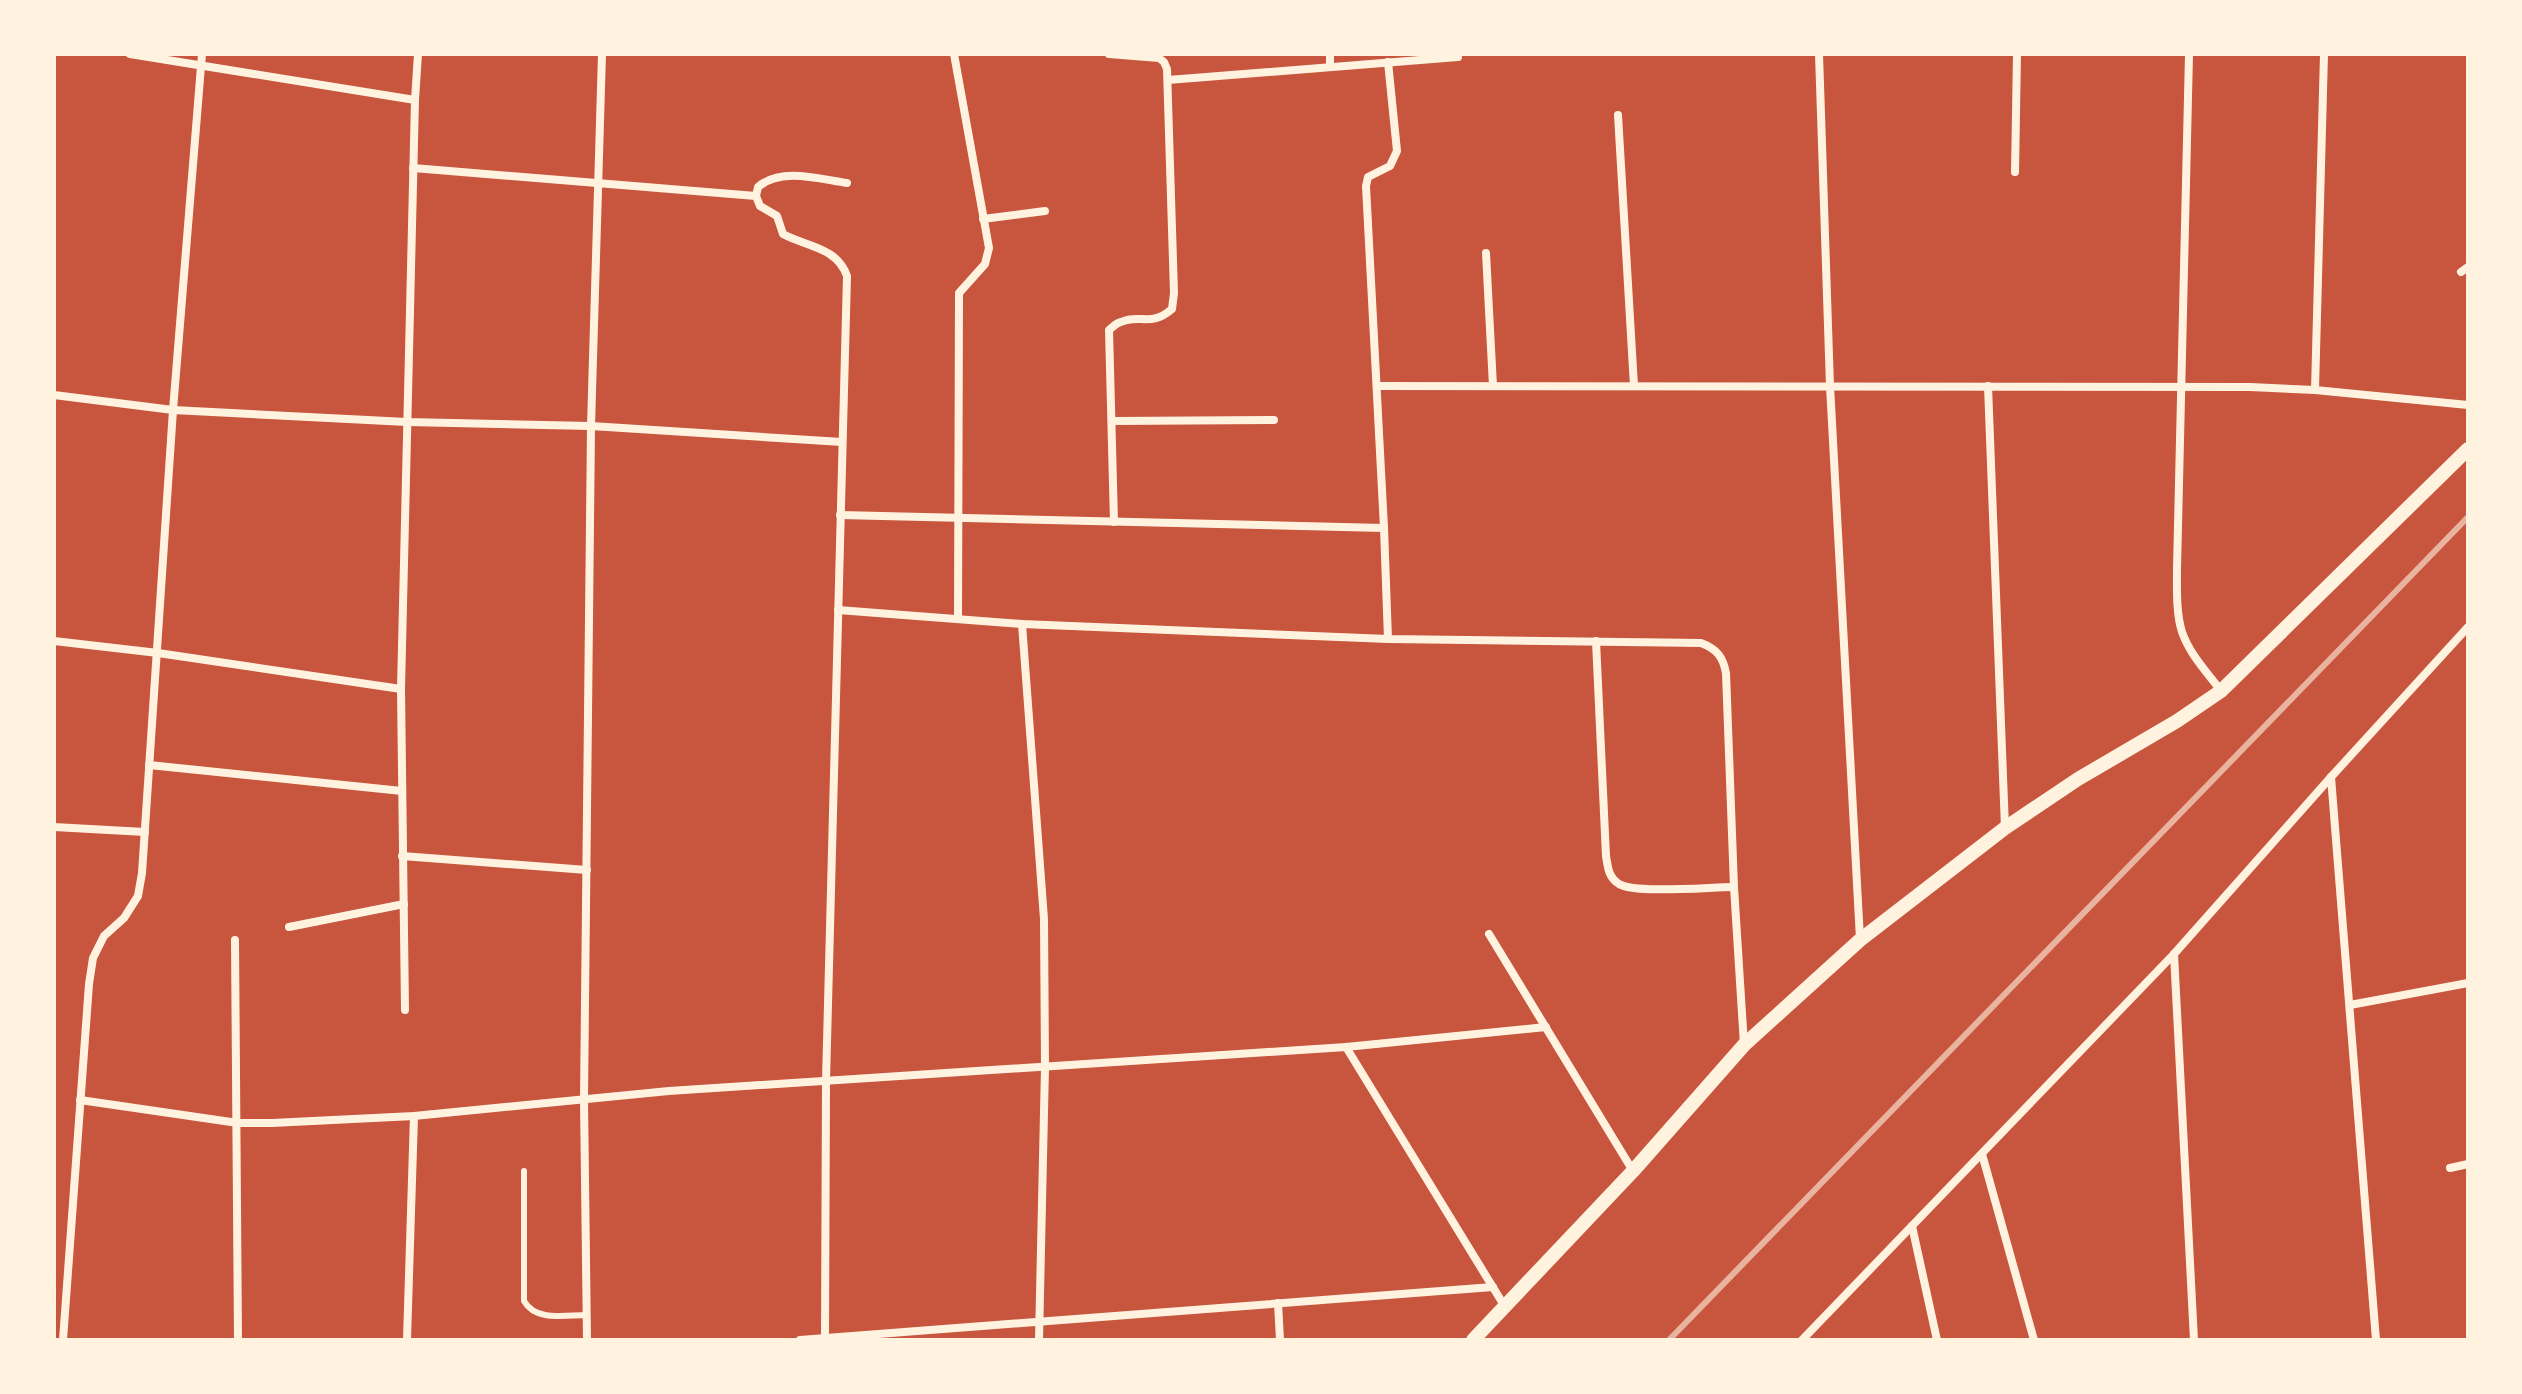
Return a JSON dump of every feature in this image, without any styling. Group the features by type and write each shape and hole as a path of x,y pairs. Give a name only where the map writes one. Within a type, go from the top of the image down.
{"street":[{"path":"130,54 415,100"},
{"path":"63,1340 93,958 104,936 124,918 138,896 145,832 173,410 202,54"},
{"path":"405,1010 401,689 418,54"},
{"path":"587,1340 584,1099 591,426 602,54"},
{"path":"954,54 989,248 985,264 959,293 958,619"},
{"path":"1109,54 1159,58 1164,62 1168,80 1174,293 1172,309 1163,317 1122,320 1109,330 1114,522"},
{"path":"1330,54 1330,67"},
{"path":"1819,54 1830,386 1860,940"},
{"path":"2015,172 2017,54"},
{"path":"2189,54 2178,603 2182,631 2192,654 2221,691"},
{"path":"2315,390 2324,54"},
{"path":"1168,80 1458,57"},
{"path":"1388,62 1397,151 1390,166 1368,177 1366,186 1388,639"},
{"path":"1618,115 1634,386"},
{"path":"413,168 756,196"},
{"path":"825,1339 826,1081 847,276 843,264 828,252 783,234 777,216 760,206 756,196 758,187 775,177 847,183"},
{"path":"983,219 1045,211"},
{"path":"1486,253 1493,386"},
{"path":"1377,386 2182,386 2315,390 2468,405"},
{"path":"1988,386 2005,828"},
{"path":"54,395 173,410 407,422 591,426 842,442"},
{"path":"1112,421 1274,420"},
{"path":"1473,1340 1633,1171 1744,1045 1860,940 2005,828 2221,691 2468,449"},
{"path":"840,515 1384,528"},
{"path":"838,610 1022,624 1388,639 1701,643 1713,648 1723,659 1726,673 1744,1045"},
{"path":"1022,624 1044,919 1045,1067 1039,1340"},
{"path":"1802,1340 2174,954 2468,627"},
{"path":"54,641 401,689"},
{"path":"1596,641 1609,874 1620,884 1638,888 1734,887"},
{"path":"149,765 402,791"},
{"path":"2331,777 2376,1340"},
{"path":"54,827 145,832"},
{"path":"402,856 587,870"},
{"path":"289,927 404,904"},
{"path":"1489,934 1633,1171"},
{"path":"235,940 238,1340"},
{"path":"2174,954 2194,1340"},
{"path":"2350,1005 2468,983"},
{"path":"80,1100 238,1123 414,1116 584,1099 826,1081 1346,1047 1546,1027"},
{"path":"1346,1047 1505,1307"},
{"path":"407,1340 414,1116"},
{"path":"1982,1154 2034,1340"},
{"path":"2450,1168 2468,1164"},
{"path":"1912,1226 1937,1340"},
{"path":"800,1340 1493,1287"},
{"path":"1278,1303 1280,1340"}],"lane":[{"path":"524,1171 524,1301 528,1308 542,1315 587,1315"}],"railway":[{"path":"1669,1340 2468,517"}]}
